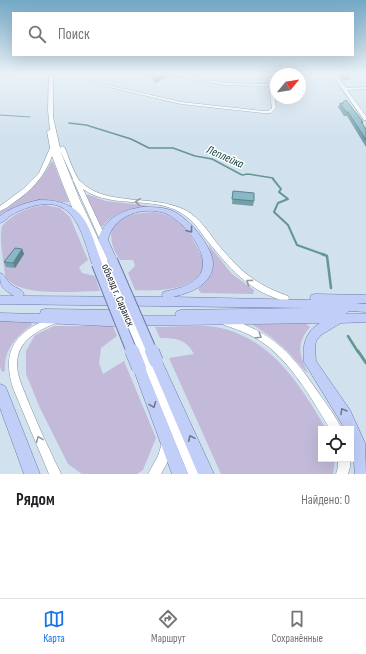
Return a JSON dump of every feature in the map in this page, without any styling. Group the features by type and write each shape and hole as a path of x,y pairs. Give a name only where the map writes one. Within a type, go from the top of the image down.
{"main road":[{"path":"0,220 15,209 42,202 64,205 79,217 105,262 147,364 167,442 180,474"},
{"path":"167,296 185,290 196,284 204,277 209,262 206,252 188,227 178,217 155,209 134,211 123,214 109,225 103,240 105,262 147,364 206,474"},
{"path":"0,277 6,286 19,294"},
{"path":"0,295 366,298"},
{"path":"0,300 150,300 320,304 361,308"},
{"path":"0,311 158,315 325,312 361,308"},
{"path":"0,317 223,320 366,318"},
{"path":"346,318 327,324 312,335 308,343 308,352 310,362 353,428 361,453 363,474"},
{"path":"0,390 32,474"}],"street":[{"path":"51,95 51,114 47,121 52,149 79,217"},
{"path":"148,95 188,104 257,112 269,112 274,108 273,104"},
{"path":"349,95 364,114 366,119"},
{"name":"объезд г. Саранск","path":"51,114 54,134 65,171 105,262"},
{"path":"54,134 62,147 75,180 103,240"},
{"path":"0,209 33,183 45,166 52,149"},
{"path":"75,180 84,188 100,196 116,200 164,205 184,212 198,225 240,275 260,289 284,298"},
{"path":"55,474 14,378 12,358 17,346 35,328 60,319"},
{"path":"223,320 251,331 274,346 288,360 315,396 334,426"},
{"path":"147,364 194,474"},
{"path":"154,474 163,458 167,442"},
{"path":"342,474 344,462"}],"shaded area":[{"path":"51,162 53,162 69,202 53,200 32,202 19,205 0,215 0,212 22,196 41,178"},
{"path":"86,195 106,201 150,206 124,211 113,217 103,226 100,226"},
{"path":"45,205 60,208 70,217 88,260 79,267 82,273 95,276 100,291 35,291 13,284 6,277 1,246 2,226 22,211"},
{"path":"154,212 169,216 187,231 196,244 205,266 196,278 183,286 158,290 135,290 128,273 135,266 133,260 120,260 113,247 111,234 113,227 124,218 139,213"},
{"path":"208,244 232,274 254,290 253,294 201,293 198,289 208,279 213,269"},
{"path":"0,321 31,323 32,325 20,334 12,345 6,357 5,371 2,372 0,367"},
{"path":"305,323 310,327 303,338 300,349 308,373 280,345 267,334 251,324"},
{"path":"54,326 113,326 117,336 101,348 99,363 103,374 124,361 156,438 143,470 137,474 82,474 68,464 40,408 26,374 26,351 35,335"},
{"path":"209,326 235,332 268,352 282,365 294,380 324,426 318,426 318,462 335,462 333,474 221,474 169,358 194,354 188,345 180,340 160,338 155,327"}],"building":[{"path":"346,100 363,122 361,122 366,129 366,140 348,112 346,112 340,103 343,104"},
{"path":"233,191 254,193 254,201 232,199"},
{"path":"15,248 22,249 13,263 4,262"}],"waterway":[{"name":"Леплейка","path":"0,115 30,117"},
{"name":"Леплейка","path":"69,123 86,125 131,139 149,148 173,148 195,156 212,159 242,175 248,174 273,178 274,180"},
{"name":"Леплейка","path":"273,179 281,189 279,192 288,199 278,203 274,212 288,225 297,245 325,255"},
{"name":"Леплейка","path":"322,254 327,256 331,288"},
{"name":"Леплейка","path":"348,336 358,352"},
{"name":"Леплейка","path":"358,351 366,363"}]}
